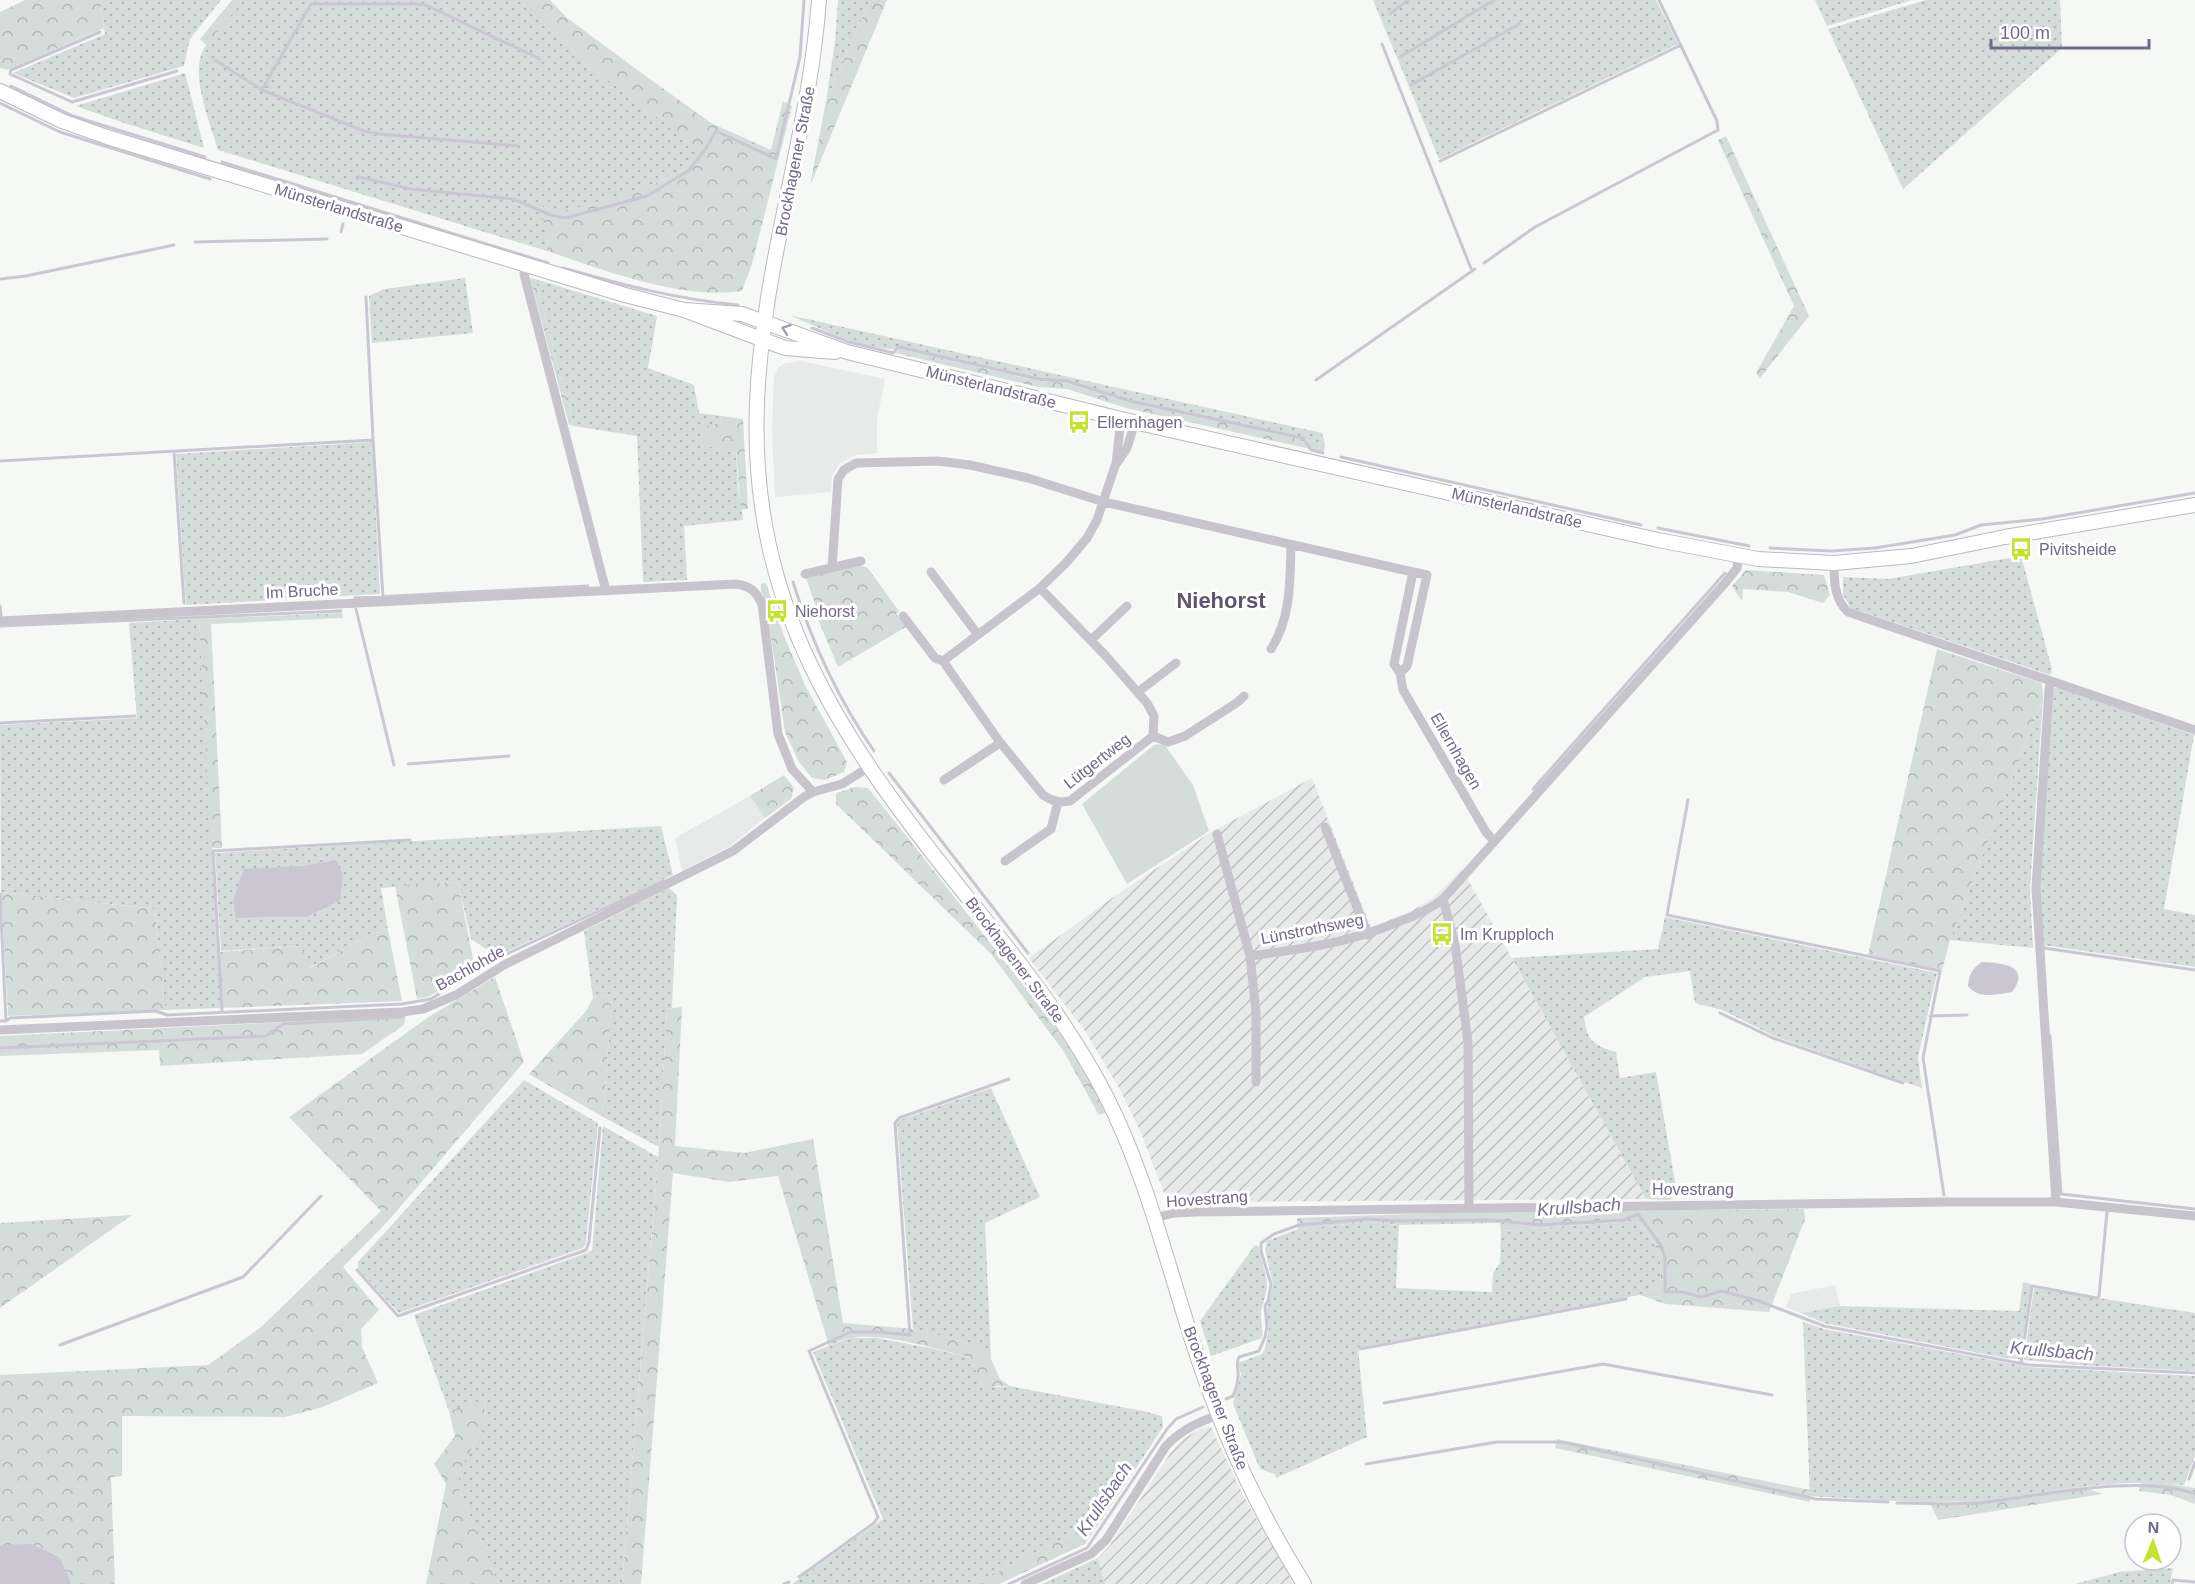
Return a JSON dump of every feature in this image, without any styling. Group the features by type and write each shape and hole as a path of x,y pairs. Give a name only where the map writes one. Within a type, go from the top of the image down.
{"main road":[{"name":"Brockhagener Straße","path":"819,0 817,39 805,115 764,321 757,403 757,463 765,526 777,578 795,632 840,722 869,767 913,827 1034,982 1073,1039 1120,1126 1133,1155 1155,1218 1193,1342 1219,1415 1253,1492 1304,1584"},
{"name":"Münsterlandstraße","path":"0,91 62,121 107,137 625,295 684,310 762,341 785,348 847,352"},
{"name":"Münsterlandstraße","path":"684,310 742,314 847,352 1128,420 1658,540 1739,556 1834,562 1911,556 2005,537 2195,505"}],"street":[{"path":"525,265 524,274 606,591"},
{"path":"1115,466 1127,448 1128,420"},
{"path":"943,661 1040,588 1066,563 1087,538 1104,502 1128,420"},
{"path":"832,568 838,479 844,470 856,463 938,461 970,465 1028,478 1104,502 1427,575 1407,666 1400,674"},
{"path":"1271,649 1281,634 1289,598 1291,545"},
{"path":"1469,1207 1468,1042 1455,944 1443,899 1493,840 1726,582 1737,568 1739,556"},
{"path":"805,574 861,561"},
{"path":"1834,562 1837,595 1841,605 1848,612 2195,730"},
{"path":"931,572 978,635"},
{"name":"Ellernhagen","path":"1413,572 1394,664 1400,674 1403,690 1486,832 1493,840"},
{"name":"Im Bruche","path":"0,621 736,584 752,589 762,604 778,734 792,769 813,792"},
{"name":"Lütgertweg","path":"903,616 935,658 943,661 1000,743 1043,795 1052,801 1070,801 1153,736 1154,716 1138,692 1040,588"},
{"path":"1091,640 1127,606"},
{"path":"1138,692 1176,663"},
{"path":"2051,681 2036,888 2056,1202"},
{"name":"Lütgertweg","path":"1153,736 1168,742 1185,736 1244,696"},
{"path":"944,780 1000,743"},
{"name":"Bachlohde","path":"0,1030 402,1012 423,1009 456,995 504,965 733,851 761,828 813,792 842,784 869,767"},
{"name":"Lütgertweg","path":"1005,861 1052,830 1058,802"},
{"path":"1325,827 1368,935"},
{"name":"Lünstrothsweg","path":"1217,834 1250,957 1256,1012 1256,1082"},
{"name":"Lünstrothsweg","path":"1250,957 1344,942 1368,935 1430,909 1443,899"},
{"name":"Hovestrang","path":"1155,1218 1174,1213 1197,1212 1469,1207 2056,1202 2195,1216"},
{"path":"1025,1584 1091,1554 1106,1540 1166,1446 1184,1430 1219,1415"}],"shaded area":[{"path":"801,361 885,379 877,419 877,453 856,455 840,463 832,476 831,492 775,497 772,431 774,377 778,368 785,363"},
{"path":"1312,778 1371,928 1411,911 1433,898 1462,869 1646,1199 1201,1202 1166,1198 1139,1128 1119,1088 1085,1031 1029,958 1112,898 1211,832"},
{"path":"750,796 765,818 730,846 682,871 675,838"},
{"path":"336,860 343,875 340,901 307,917 235,918 233,900 244,869 301,866"},
{"path":"1982,962 1998,963 2012,967 2016,971 2017,983 2012,992 1983,995 1968,986 1972,972"},
{"path":"1835,1285 1840,1306 1801,1313 1786,1307 1791,1294"},
{"path":"1211,1427 1244,1497 1294,1584 1105,1584 1098,1558 1110,1545 1171,1452 1182,1440 1199,1429"},
{"path":"31,1544 59,1557 70,1584 0,1584 0,1545"}],"green space":[{"path":"25,0 100,0 104,28 7,70 0,68 0,12"},
{"path":"100,0 221,0 190,39 184,66 74,98 13,73 105,34"},
{"path":"232,0 244,0 206,45 200,39"},
{"path":"244,0 520,0 592,68 700,148 687,168 639,191 559,213 541,206 550,252 218,150 201,93 200,59 212,36"},
{"path":"520,0 550,0 566,17 711,123 771,150 783,101 792,106 752,264 742,291 719,293 670,288 620,275 550,252 540,206 559,212 639,191 687,168 699,149 592,68"},
{"path":"838,0 870,0 826,101 835,42"},
{"path":"870,0 887,0 810,186 826,101"},
{"path":"1373,0 1656,0 1678,44 1439,159"},
{"path":"1815,0 1912,0 1827,26"},
{"path":"1926,0 2060,0 2062,48 1903,189 1828,29"},
{"path":"185,73 204,148 76,106"},
{"path":"1726,136 1809,316 1760,378 1756,373 1794,306 1718,140"},
{"path":"465,278 473,333 372,343 369,296 384,289"},
{"path":"530,278 535,279 574,426 569,425"},
{"path":"535,279 657,316 648,368 694,385 699,413 722,416 721,423 736,451 743,520 684,526 687,580 643,582 637,436 574,426"},
{"path":"789,315 1322,433 1325,444 1129,402 1067,383 1039,381 900,349 886,349 857,343"},
{"path":"900,349 1039,381 1067,383 1129,402 1325,444 1324,452 1126,408 1067,389 1038,387 896,353"},
{"path":"722,416 743,419 748,509 741,510 736,451 703,446 702,427 721,423"},
{"path":"372,442 380,594 186,605 176,454"},
{"path":"2021,556 2052,669 2050,675 1851,608 1843,595 1843,577 1888,579"},
{"path":"859,566 867,567 899,611 896,614 906,627 838,667 817,617 818,612 806,578"},
{"path":"1746,570 1824,575 1830,595 1823,603 1788,592 1743,589 1742,601 1732,586"},
{"path":"766,583 784,636 805,685 847,762 844,772 825,780 812,778 799,762 785,732 766,603 761,591 761,584"},
{"path":"342,613 343,618 211,624 222,848 211,848 199,619"},
{"path":"199,619 221,1008 165,1010 155,909 1,892 0,725 137,718 129,623"},
{"path":"1937,649 2042,683 2043,698 1950,940 1942,970 1868,955"},
{"path":"2057,687 2194,735 2164,909 2195,915 2195,967 2043,945 2040,889 2052,690"},
{"path":"2043,698 2030,888 2033,948 1950,940"},
{"path":"1164,744 1193,785 1209,831 1127,884 1082,804 1154,745"},
{"path":"784,775 794,788 791,799 765,818 750,796"},
{"path":"855,787 868,788 1030,994 1084,1071 1105,1113 1099,1115 1064,1052 991,954 836,804 836,793"},
{"path":"661,826 673,875 497,956 471,939 458,882 381,888 388,930 371,934 309,968 300,946 221,951 215,853","holes":["336,860 340,901 307,917 235,918 233,900 301,866"]},
{"path":"458,882 475,970 428,997 417,999 395,886"},
{"path":"669,888 677,895 672,1008 667,1009 659,1147 603,1117 612,995 593,998 584,931"},
{"path":"1,892 155,909 165,1010 8,1016"},
{"path":"1665,917 1937,973 1918,1057 1922,1088 1774,1036 1722,1010 1695,1003 1690,971 1645,977 1584,1017 1587,1032 1592,1041 1616,1052 1620,1078 1656,1072 1677,1193 1670,1200 1646,1199 1512,958 1658,949"},
{"path":"388,930 402,1001 221,1008 218,952 300,946 310,968 371,934"},
{"path":"495,977 524,1062 389,1220 343,1267 379,1310 361,1329 362,1347 378,1383 320,1408 285,1417 122,1416 122,1476 111,1477 115,1584 0,1584 0,1375 208,1365 260,1328 381,1211 289,1117 427,1018"},
{"path":"612,995 603,1117 529,1074 586,1011 593,998"},
{"path":"682,1007 675,1146 744,1153 813,1139 843,1323 913,1329 974,1344 991,1359 1000,1379 1010,1386 981,1386 971,1358 911,1343 879,1337 864,1337 845,1339 829,1346 778,1176 729,1182 673,1173 641,1584 622,1584 659,1147 667,1009"},
{"path":"406,1016 404,1025 362,1054 160,1066 159,1050 0,1056 0,1036"},
{"path":"524,1080 598,1123 586,1242 583,1248 399,1313 358,1269 358,1262"},
{"path":"991,1088 1040,1197 985,1223 991,1359 974,1344 913,1329 897,1123"},
{"path":"603,1126 658,1157 622,1584 498,1584 459,1489 459,1472 483,1428 486,1400 449,1411 414,1315 592,1251"},
{"path":"1804,1209 1805,1219 1769,1312 1666,1304 1640,1295 1660,1285 1660,1264 1654,1243 1636,1221 1501,1231 1500,1223 1399,1225 1369,1222 1298,1229 1297,1218 1467,1212"},
{"path":"132,1215 0,1308 0,1223"},
{"path":"1636,1221 1657,1250 1660,1285 1640,1295 1358,1348 1367,1437 1276,1478 1275,1474 1260,1469 1233,1404 1241,1374 1238,1363 1262,1354 1265,1348 1269,1327 1266,1314 1273,1284 1265,1250 1267,1241 1298,1229 1369,1222 1399,1225 1396,1288 1492,1292 1493,1273 1500,1263 1501,1231"},
{"path":"1255,1245 1259,1247 1267,1280 1261,1311 1262,1338 1211,1356 1200,1321"},
{"path":"2023,1282 2031,1284 2020,1359 1824,1323 1801,1313 1840,1306 2019,1311"},
{"path":"2034,1288 2195,1313 2195,1371 2024,1360"},
{"path":"1803,1322 1824,1329 2029,1367 2195,1376 2195,1455 2184,1485 2107,1484 1979,1500 1937,1502 1810,1496"},
{"path":"850,1338 877,1338 971,1358 996,1387 1010,1386 1143,1411 1162,1416 1163,1427 1109,1509 1099,1507 1078,1532 972,1584 792,1584 883,1519 813,1352"},
{"path":"486,1399 483,1428 459,1472 459,1489 498,1584 426,1584 446,1484 434,1464 455,1436 449,1411"},
{"path":"1557,1439 1810,1490 1810,1502 1555,1448"},
{"path":"2158,1482 2195,1488 2195,1504 2171,1495 2139,1491 2141,1483"},
{"path":"2082,1487 2103,1494 1938,1520 1931,1505"},
{"path":"1099,1507 1109,1509 1085,1544 999,1584 972,1584 1078,1532"},
{"path":"1098,1558 1105,1584 1042,1584"},
{"path":"2119,1572 2172,1572 2170,1584 2075,1584"}],"waterway":[{"path":"357,179 359,177 411,189 513,199 551,215 565,218 647,196 688,171 705,150 716,131 776,159 800,57 804,0"},
{"path":"1390,14 1408,0"},
{"path":"1400,57 1494,0"},
{"path":"1484,263 1535,227 1718,130 1717,121 1659,0"},
{"path":"262,90 311,4 418,4 428,6 540,59"},
{"path":"1411,85 1519,24"},
{"path":"100,32 11,70 10,74 72,102 177,71"},
{"path":"1382,44 1472,271"},
{"path":"1440,161 1681,45"},
{"path":"215,60 262,90 364,131 518,146"},
{"path":"11,86 73,116 205,157"},
{"path":"0,103 60,132 210,179"},
{"path":"222,162 548,263"},
{"path":"341,232 343,224"},
{"path":"195,242 327,239"},
{"path":"0,279 26,276 174,245"},
{"path":"563,268 650,291 738,305"},
{"path":"1316,380 1475,269"},
{"path":"366,297 373,439"},
{"path":"812,328 849,342 893,353 899,347 1039,379 1067,381 1130,401 1303,438 1311,450 1323,453"},
{"path":"0,461 373,440 383,597"},
{"path":"174,452 184,603"},
{"path":"1341,457 1641,525"},
{"path":"1770,548 1832,551 1875,548 1955,535 1981,525 2042,519 2195,493"},
{"path":"1658,528 1749,546"},
{"path":"1533,789 1725,573"},
{"path":"793,582 827,670 874,751"},
{"path":"355,598 588,586"},
{"path":"0,606 1,616"},
{"path":"356,609 394,765"},
{"path":"0,626 341,611"},
{"path":"0,723 135,716"},
{"path":"408,764 509,756"},
{"path":"889,773 1028,953"},
{"path":"1688,800 1667,915 1940,971 1923,1058 1944,1195"},
{"path":"222,1012 213,851 410,840"},
{"path":"494,960 663,881"},
{"path":"0,894 6,1021"},
{"path":"2044,948 2195,970"},
{"path":"0,1021 10,1018 156,1011 167,1015 402,1004 431,999 470,974"},
{"path":"1720,1013 1773,1038 1903,1083"},
{"path":"1930,1016 1967,1015"},
{"path":"0,1048 266,1036 283,1024 402,1017"},
{"path":"2050,1036 2061,1194 2195,1209"},
{"path":"799,1577 874,1523 878,1517 809,1351 850,1332 910,1335 895,1123 899,1118 1009,1079"},
{"path":"357,1270 398,1316 586,1250 589,1242 600,1128"},
{"path":"60,1345 243,1277 321,1196"},
{"path":"2021,1363 2032,1286 2097,1298 2099,1296 2107,1212"},
{"name":"Krullsbach","path":"1226,1399 1233,1396 1236,1388 1239,1357 1259,1351 1265,1337 1267,1326 1265,1306 1271,1284 1261,1251 1261,1243 1274,1234 1299,1225 1368,1219 1492,1220 1541,1225 1624,1220 1638,1214 1662,1247 1665,1259 1665,1292 1682,1292 1701,1297 1722,1291 1759,1301 1824,1326 2029,1365 2195,1373"},
{"path":"1360,1349 1626,1299"},
{"path":"1384,1403 1603,1364 1772,1395"},
{"name":"Krullsbach","path":"1009,1584 1087,1548 1167,1429 1176,1419 1203,1407"},
{"path":"1366,1464 1497,1442 1562,1442 1816,1499 1888,1502"},
{"path":"2189,1479 2195,1462"},
{"path":"1897,1503 1980,1503 2119,1486 2172,1488 2195,1494"},
{"path":"2172,1584 2173,1580 2195,1582"},
{"path":"784,1584 789,1582"}],"place":[{"name":"Ellernhagen","path":"1079,422"},
{"name":"Pivitsheide","path":"2021,549"},
{"name":"Niehorst","path":"777,611"},
{"name":"Im Krupploch","path":"1442,934"}],"district":[{"name":"Niehorst","path":"1221,600"}]}
